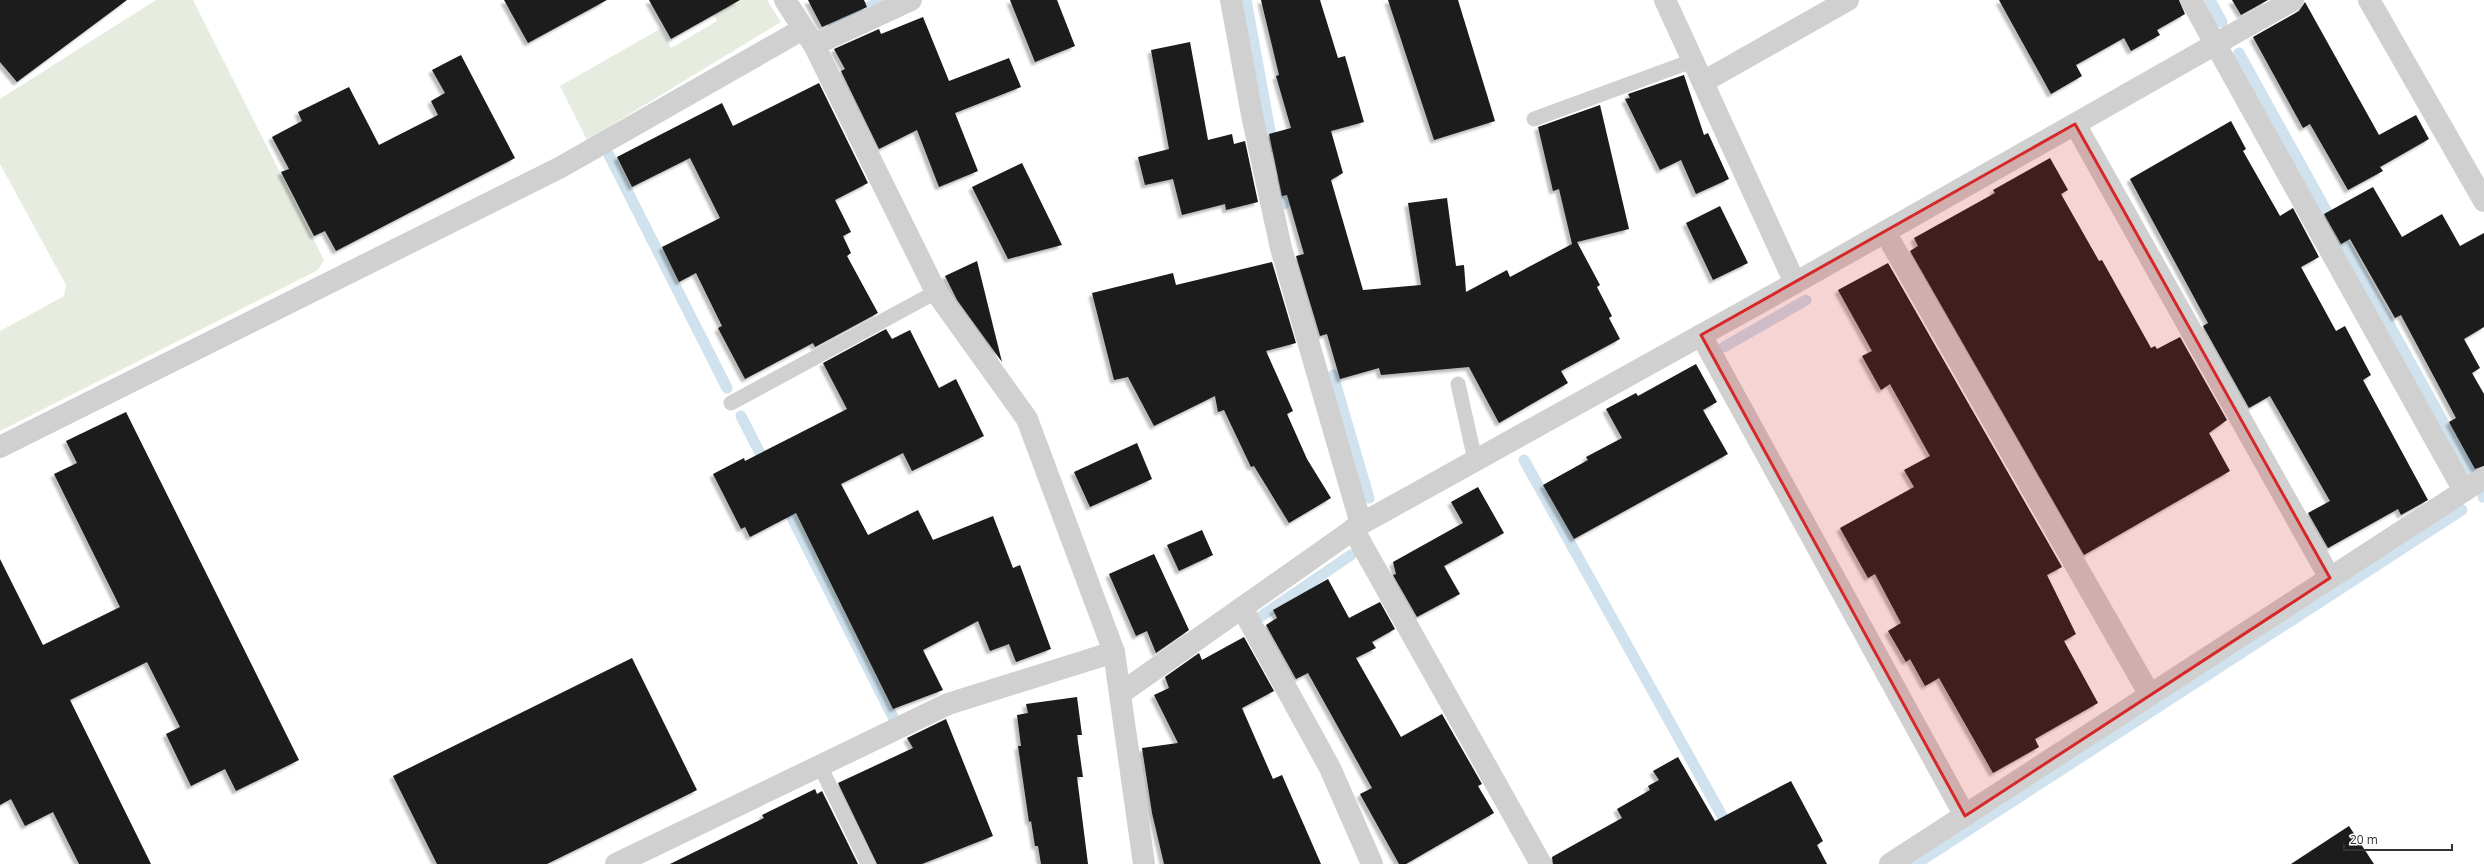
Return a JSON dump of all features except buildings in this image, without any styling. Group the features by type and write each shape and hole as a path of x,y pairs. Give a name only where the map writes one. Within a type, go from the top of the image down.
{"street":[{"path":"785,0 808,37 936,292 1027,419 1114,652 1144,864"},
{"path":"0,447 561,167 808,37 911,0"},
{"path":"1231,0 1253,120 1281,248 1357,526 1541,864"},
{"path":"1665,0 1795,283"},
{"path":"1703,82 1848,0"},
{"path":"2191,0 2464,491"},
{"path":"1121,693 1357,526 1795,283 2293,0"},
{"path":"2369,0 2484,201"},
{"path":"2075,124 2330,578"},
{"path":"1885,232 2150,695"},
{"path":"1701,335 1965,816"},
{"path":"1890,864 2484,478"},
{"path":"1242,608 1330,768 1372,864"},
{"path":"616,864 948,704 1114,652"}],"lane":[{"path":"1534,119 1692,61"},
{"path":"731,403 936,292"},
{"path":"1458,384 1475,460"},
{"path":"820,766 868,864"}],"highlighted area":[{"path":"2075,124 2330,578 1965,816 1701,335"}],"shaded area":[{"path":"156,0 193,0 324,260 318,270 0,431 0,331 64,296 66,285 0,164 0,99"},
{"path":"705,0 767,0 781,22 587,140 560,86 660,29 671,48 717,21"}],"waterway":[{"path":"833,25 882,0"},
{"path":"1246,0 1273,147"},
{"path":"2210,0 2222,22"},
{"path":"2239,53 2471,472"},
{"path":"609,155 727,388"},
{"path":"1279,182 1284,204"},
{"path":"1724,347 1806,300"},
{"path":"1333,375 1369,498"},
{"path":"741,416 766,465"},
{"path":"1524,460 1730,830"},
{"path":"784,502 894,719"},
{"path":"1916,864 2462,510"},
{"path":"1257,619 1351,555"}]}
